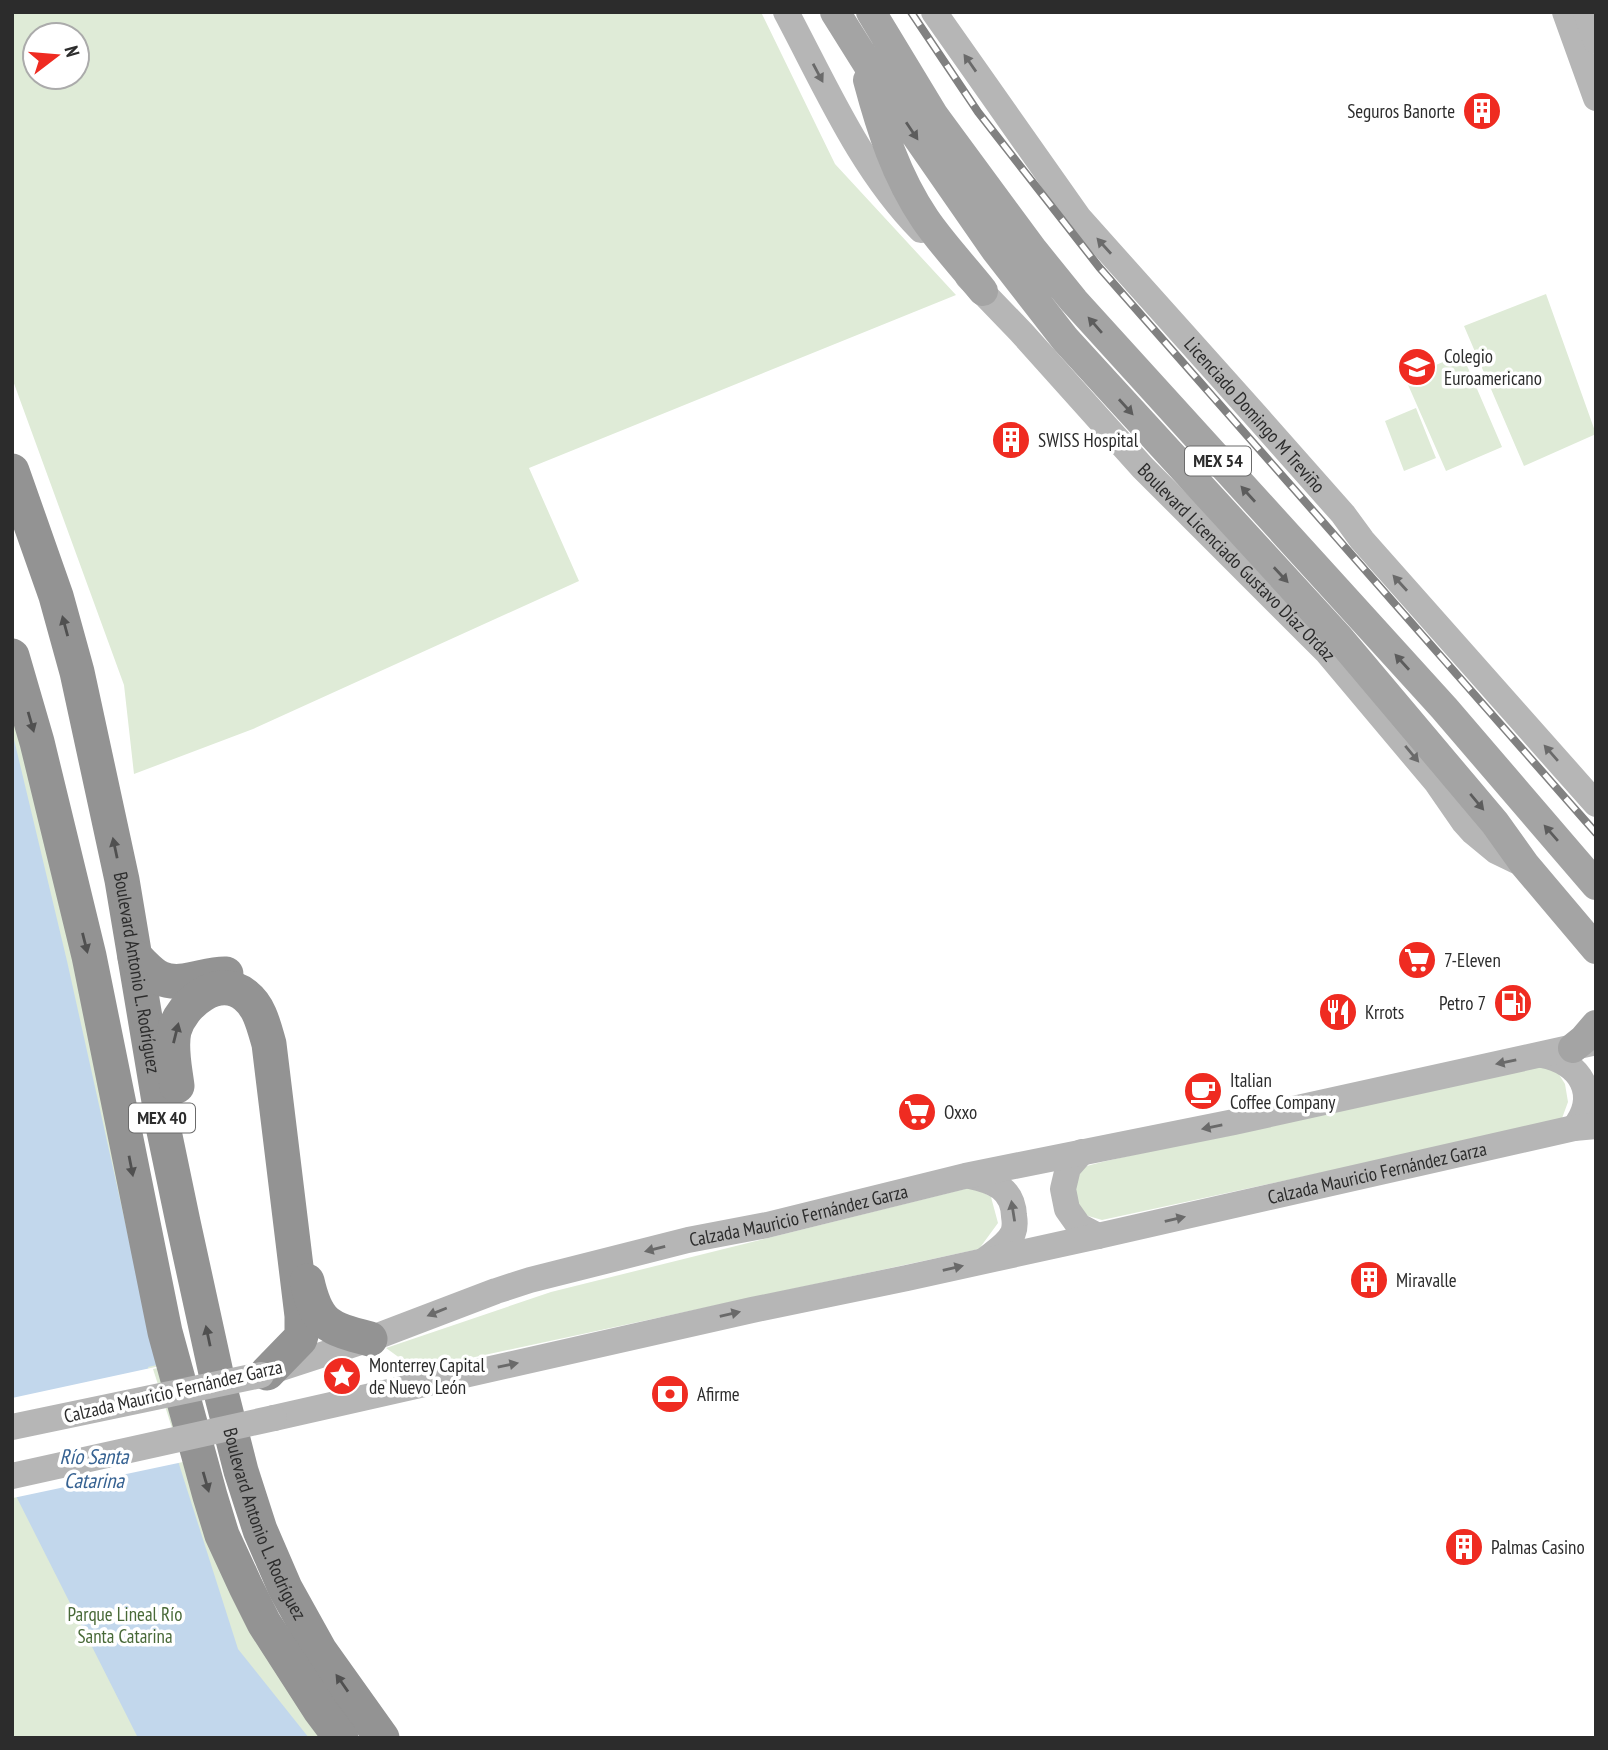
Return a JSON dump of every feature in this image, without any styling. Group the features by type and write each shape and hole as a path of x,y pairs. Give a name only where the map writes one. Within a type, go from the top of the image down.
{"highway":[{"name":"Boulevard Antonio L. Rodríguez","path":"12,471 57,596 77,672 122,880 164,1131 219,1385 241,1471 260,1530 285,1588 320,1651 382,1738"},
{"name":"Boulevard Antonio L. Rodríguez","path":"12,656 37,742 89,956 165,1332 210,1496 222,1535 264,1623 341,1738"},
{"path":"135,957 161,979 178,981 222,974 252,983 269,1000 282,1038 303,1255 313,1306 327,1323 335,1328 370,1339"},
{"path":"183,1222 184,1148 173,1054 174,1031 185,1010 195,1000 212,990 228,987 238,990 257,1009 269,1044 302,1316 300,1339 264,1374"}],"main road":[{"name":"Boulevard Licenciado Gustavo Díaz Ordaz","path":"786,12 860,152 906,214 983,291 1143,468 1326,651 1437,783 1473,832 1496,851 1525,865"},
{"name":"Boulevard Licenciado Gustavo Díaz Ordaz","path":"835,12 925,151 995,249 1065,339 1339,638 1495,823 1525,865 1594,948"},
{"name":"MEX 54","path":"871,12 934,116 1032,249 1074,301 1444,708 1596,885"},
{"name":"Licenciado Domingo M Treviño","path":"934,12 1079,218 1343,514 1362,540 1596,804"},
{"path":"1565,12 1596,98"},
{"path":"1586,12 1596,41"},
{"path":"860,52 880,126 905,185 926,220 983,291"},
{"path":"1584,1045 1584,1039 1596,1025"},
{"name":"Calzada Mauricio Fernández Garza","path":"12,1427 264,1374 370,1339 530,1280 688,1240 767,1225 968,1176 1234,1122 1584,1045"},
{"path":"1542,1055 1571,1066 1583,1082 1586,1102 1585,1127"},
{"name":"Calzada Mauricio Fernández Garza","path":"12,1476 1585,1127"},
{"path":"1082,1152 1069,1168 1063,1189 1067,1209 1079,1226 1098,1236"},
{"path":"968,1176 1001,1187 1014,1205 1015,1225 1012,1234 1006,1243 984,1261"}],"green space":[{"path":"12,12 761,12 835,164 956,295 529,468 579,581 253,729 134,774 124,685 12,378"},
{"path":"1546,294 1596,434 1524,466 1464,326"},
{"path":"1462,354 1502,447 1446,471 1405,378"},
{"path":"1416,408 1436,458 1404,471 1385,421"},
{"name":"Río Santa Catarina","path":"12,701 47,823 186,1464 321,1738 12,1738"},
{"path":"1543,1062 1555,1068 1565,1084 1568,1102 1561,1121 1102,1220 1085,1215 1073,1206 1079,1168"},
{"path":"973,1187 991,1197 998,1223 979,1249 419,1369 386,1348 551,1292"}],"water":[{"name":"Río Santa Catarina","path":"12,731 67,961 157,1365 148,1367 238,1649 309,1738 138,1738 12,1488"}],"pier":[{"path":"160,1366 153,1369 183,1462 13,1498 12,1398"}],"railway":[{"path":"911,12 978,112 1099,267 1596,833"}],"place":[{"name":"Seguros Banorte","path":"1482,111"},
{"name":"Colegio Euroamericano","path":"1417,367"},
{"name":"SWISS Hospital","path":"1011,440"},
{"name":"7-Eleven","path":"1417,960"},
{"name":"Petro 7","path":"1513,1003"},
{"name":"Krrots","path":"1338,1012"},
{"name":"Italian Coffee Company","path":"1203,1091"},
{"name":"Oxxo","path":"917,1112"},
{"name":"Miravalle","path":"1369,1280"},
{"name":"Monterrey Capital de Nuevo León","path":"342,1376"},
{"name":"Afirme","path":"670,1394"},
{"name":"Palmas Casino","path":"1464,1547"}],"park label":[{"name":"Parque Lineal Río Santa Catarina","path":"125,1625"}]}
